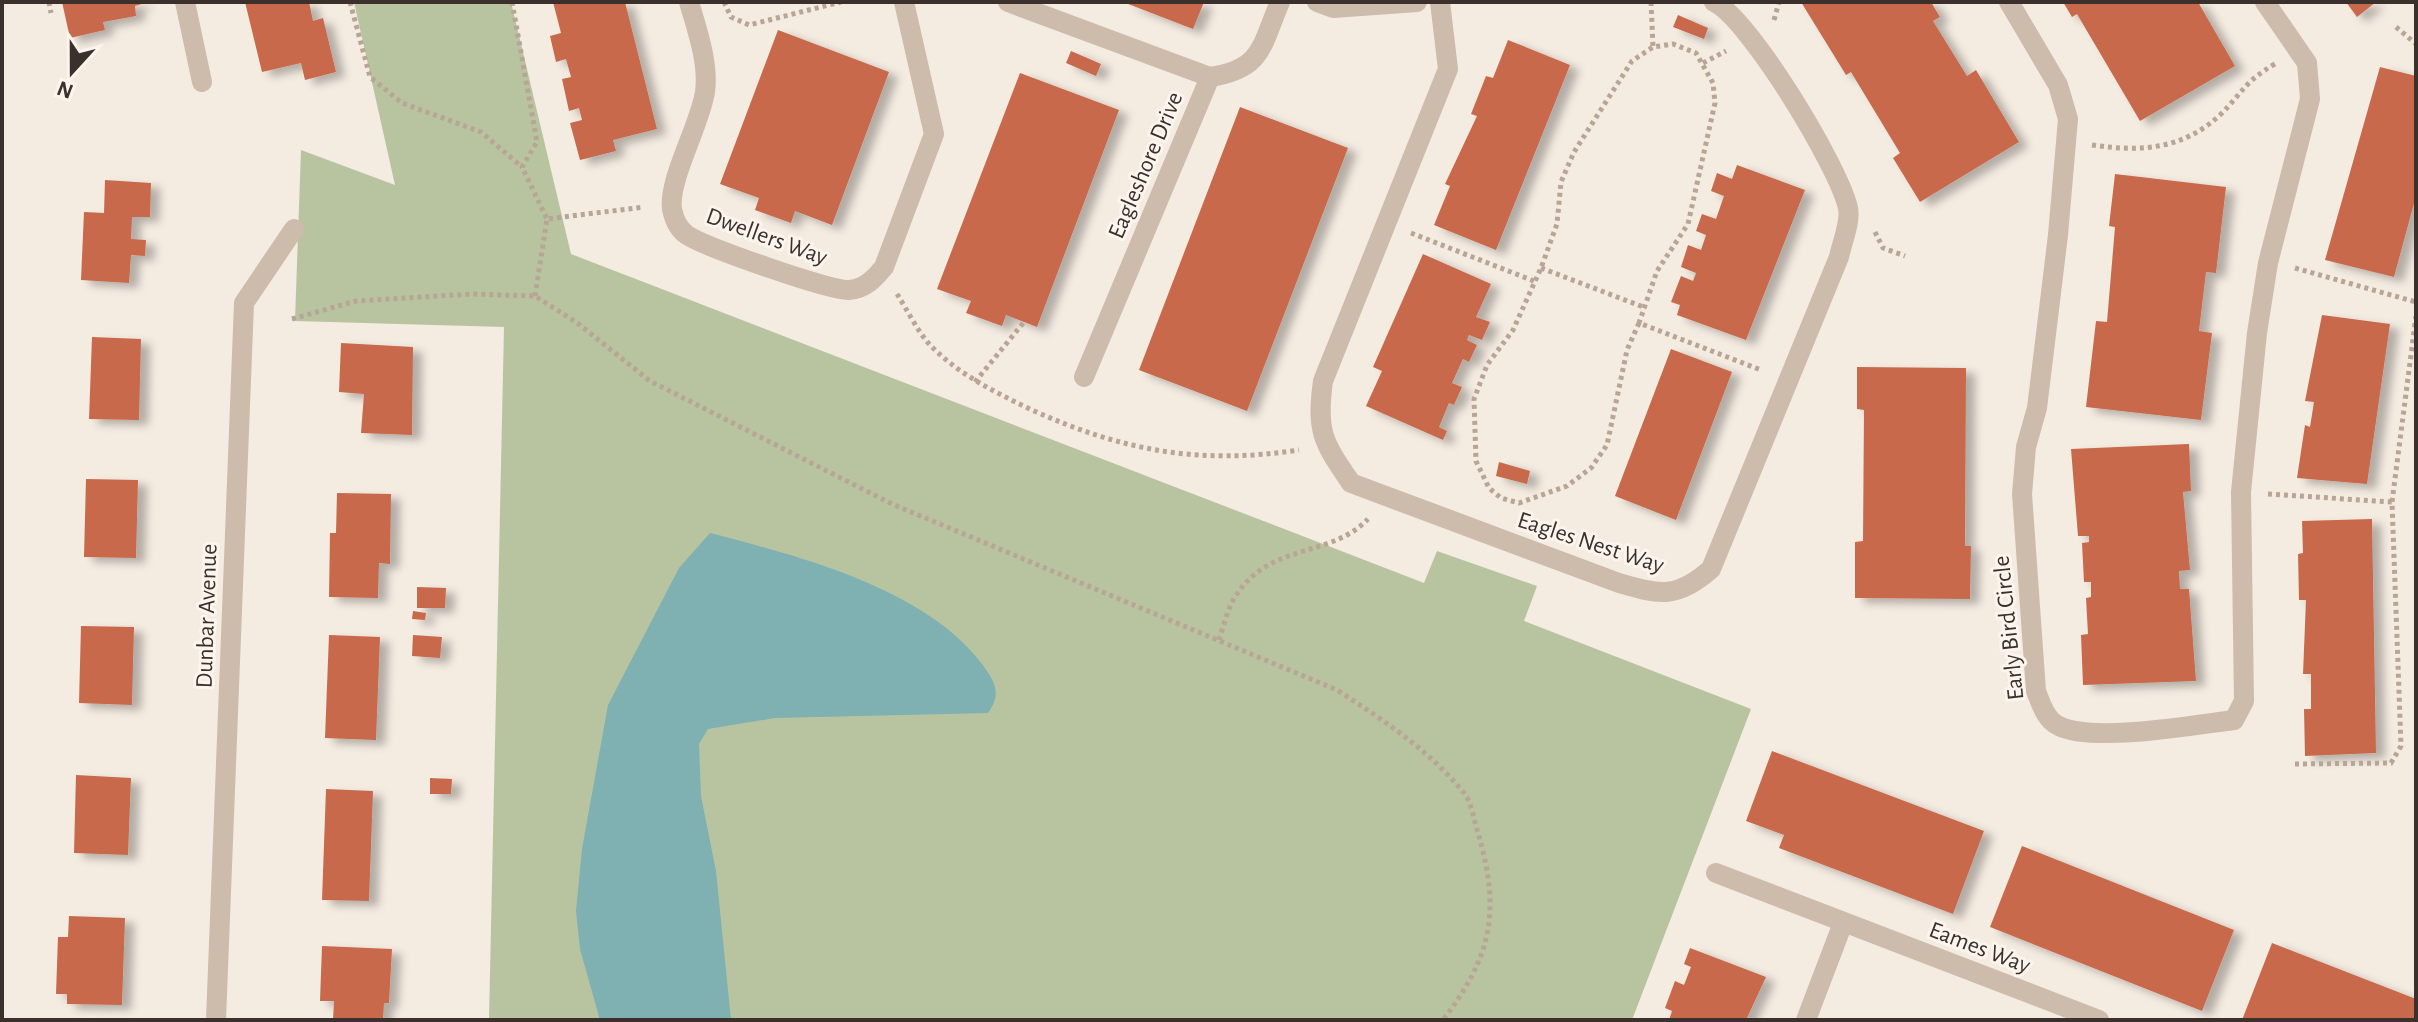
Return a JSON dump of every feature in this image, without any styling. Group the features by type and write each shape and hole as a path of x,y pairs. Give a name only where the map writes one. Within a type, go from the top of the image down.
{"street":[{"path":"185,2 202,82"},
{"name":"Dwellers Way","path":"689,2 702,51 706,90 674,186 672,206 676,223 687,235 722,249 815,284 850,290 871,282 884,267 934,134 904,2"},
{"path":"1008,2 1210,77"},
{"name":"Eagleshore Drive","path":"1084,377 1210,77 1235,73 1255,61 1280,2"},
{"path":"1317,2 1333,8 1417,2"},
{"name":"Eagles Nest Way","path":"1440,2 1448,69 1323,381 1318,418 1327,447 1351,483 1606,579 1659,595 1691,587 1711,569 1839,257 1849,212 1841,185 1810,131 1752,38 1724,4"},
{"name":"Early Bird Circle","path":"2009,2 2058,85 2068,119 2037,408 2026,447 2022,494 2036,691 2044,712 2059,726 2089,733 2234,720 2244,701 2241,492 2257,333 2268,263 2310,99 2307,63 2265,2"},
{"name":"Dunbar Avenue","path":"216,1020 244,303 294,229"},
{"name":"Eames Way","path":"1716,873 2099,1020"},
{"path":"1806,1020 1843,923"}],"path":[{"path":"49,2 51,13"},
{"path":"350,2 370,77 402,103 481,132 522,167 547,219 535,296"},
{"path":"512,2 537,142 522,167"},
{"path":"724,2 731,17 749,25 841,2"},
{"path":"1651,2 1653,47"},
{"path":"1772,26 1779,2"},
{"path":"2396,27 2416,44"},
{"path":"1673,44 1686,48 1703,63 1713,83 1715,103 1702,173 1688,224 1657,271 1646,308 1627,350 1610,436 1591,468 1567,486 1546,496 1519,503 1501,498 1489,488 1476,461 1474,399 1487,365 1513,330 1541,268 1557,224 1561,182 1574,152 1632,61 1653,47 1673,44"},
{"path":"1703,63 1739,44"},
{"path":"2067,141 2119,149 2157,149 2182,141 2220,114 2249,79 2299,51"},
{"path":"547,219 653,206"},
{"path":"1402,230 1534,281"},
{"path":"2290,267 2416,302"},
{"path":"1541,268 1646,308"},
{"path":"894,290 932,348 975,382 1071,427 1138,449 1195,457 1238,457 1299,450"},
{"path":"292,319 356,301 472,294 535,296 576,322 650,381 892,504 1337,690 1404,733 1466,795 1489,870 1491,924 1470,984 1443,1020"},
{"path":"2295,764 2391,763 2401,746 2392,502 2416,316"},
{"path":"975,382 1024,322"},
{"path":"1639,323 1788,381"},
{"path":"2263,494 2392,502"},
{"path":"1219,640 1236,595 1257,571 1284,555 1357,531 1374,513"}],"green space":[{"path":"354,2 511,2 571,254 1424,583 1437,551 1537,586 1524,621 1751,709 1632,1020 489,1020 504,327 295,321 301,150 395,185"}],"water":[{"path":"710,533 858,579 928,615 958,638 982,664 993,682 995,699 988,713 775,718 708,729 699,744 701,796 716,871 731,1020 600,1020 580,949 576,911 582,849 608,705 679,568"}],"building":[{"path":"62,2 145,3 135,6 136,16 103,22 105,30 70,38"},
{"path":"245,2 309,2 313,21 323,18 336,72 305,80 301,63 262,72"},
{"path":"553,2 625,2 657,129 613,140 616,151 580,160 570,123 582,120 579,108 569,111 562,79 571,77 566,59 556,62 550,36 561,33"},
{"path":"1123,2 1204,2 1193,29"},
{"path":"1801,2 1931,2 1940,17 1933,21 1967,76 1976,70 2019,142 1920,202 1893,158 1900,153 1851,72 1846,75"},
{"path":"2063,2 2198,2 2235,66 2140,121 2077,14 2072,17"},
{"path":"2346,2 2376,2 2357,17"},
{"path":"1678,15 1708,28 1704,39 1673,27"},
{"path":"778,30 889,72 832,225 795,211 791,223 755,210 759,198 720,184"},
{"path":"1508,40 1570,65 1496,250 1434,225 1450,186 1445,184 1477,116 1471,114 1486,76 1493,78"},
{"path":"1071,51 1101,64 1096,76 1066,63"},
{"path":"2380,67 2416,76 2416,196 2394,277 2325,260"},
{"path":"1020,73 1119,110 1037,327 1006,315 1002,326 966,313 971,301 937,289"},
{"path":"1240,107 1348,148 1247,411 1139,370"},
{"path":"1737,165 1805,190 1746,340 1677,315 1680,305 1671,302 1681,276 1693,281 1696,273 1681,267 1688,245 1701,250 1706,235 1696,231 1702,214 1716,219 1724,196 1711,191 1717,173 1732,179"},
{"path":"2115,174 2226,187 2216,273 2206,272 2199,331 2212,333 2201,420 2086,407 2096,321 2107,322 2115,227 2109,226"},
{"path":"105,180 151,183 150,217 132,217 131,239 146,240 145,256 131,255 129,283 81,280 84,212 104,213"},
{"path":"1423,254 1491,284 1476,317 1490,322 1482,340 1469,335 1467,340 1477,345 1469,362 1463,359 1452,383 1462,387 1454,405 1449,403 1439,427 1447,431 1443,440 1366,406 1382,371 1373,367"},
{"path":"2322,315 2390,324 2367,484 2297,478 2305,425 2310,427 2314,402 2305,401"},
{"path":"92,337 141,339 139,420 89,419"},
{"path":"341,343 413,347 412,435 361,433 364,394 339,392"},
{"path":"1671,349 1732,372 1676,520 1615,496"},
{"path":"1857,367 1966,368 1965,546 1971,546 1970,599 1855,598 1855,542 1863,541 1864,410 1857,409"},
{"path":"2189,444 2191,491 2183,492 2190,570 2179,571 2180,589 2189,589 2196,681 2083,685 2081,635 2088,634 2086,598 2091,597 2091,582 2084,582 2082,543 2089,542 2089,536 2078,536 2071,449"},
{"path":"1499,462 1530,471 1527,484 1496,476"},
{"path":"86,479 138,480 136,558 84,557"},
{"path":"337,493 391,494 390,564 379,563 378,598 329,597 330,533 336,533"},
{"path":"2372,519 2376,753 2305,756 2304,709 2311,709 2311,674 2303,674 2306,600 2299,600 2298,554 2303,553 2302,521"},
{"path":"417,587 446,588 445,608 417,608"},
{"path":"413,611 426,613 425,620 412,619"},
{"path":"81,626 134,627 132,705 79,703"},
{"path":"329,635 380,637 376,740 325,738"},
{"path":"413,635 442,637 440,658 412,656"},
{"path":"1772,751 1984,831 1953,914 1779,848 1784,835 1746,821"},
{"path":"76,775 131,778 128,855 74,853"},
{"path":"430,778 452,779 451,794 430,794"},
{"path":"326,789 373,791 369,901 322,900"},
{"path":"2022,846 2234,930 2202,1011 1990,927"},
{"path":"69,916 125,918 122,1005 67,1004 67,994 56,994 58,937 68,937"},
{"path":"2272,943 2416,999 2416,1020 2242,1020"},
{"path":"322,946 392,949 389,1003 384,1003 383,1020 333,1020 334,1001 320,1001"},
{"path":"1690,948 1766,977 1746,1020 1669,1020 1672,1011 1665,1008 1675,981 1684,985 1691,967 1684,964"}]}
